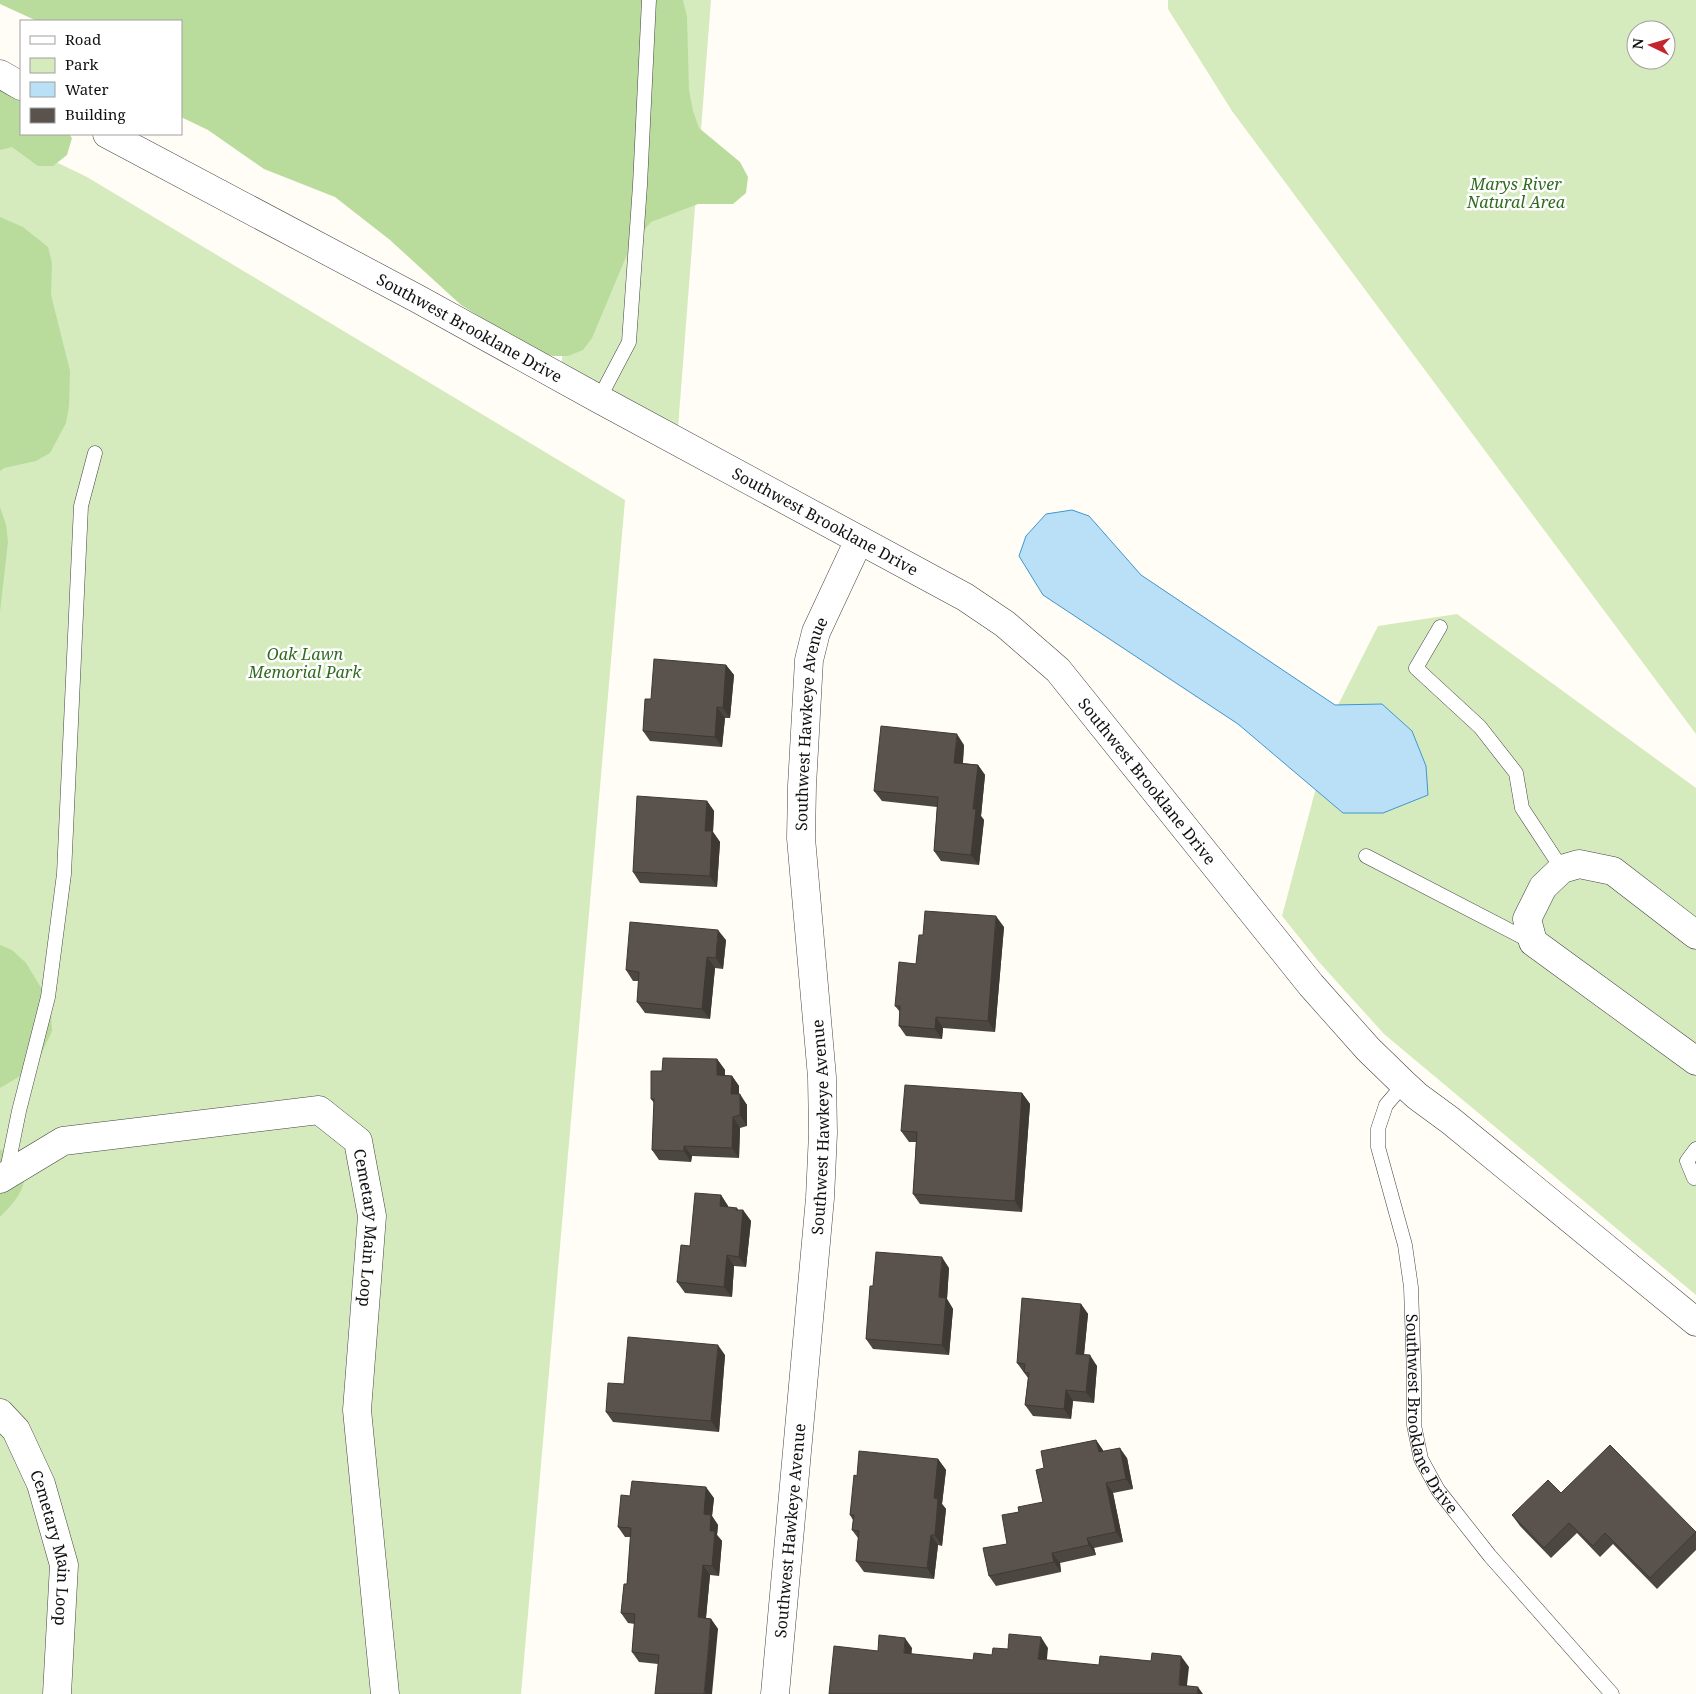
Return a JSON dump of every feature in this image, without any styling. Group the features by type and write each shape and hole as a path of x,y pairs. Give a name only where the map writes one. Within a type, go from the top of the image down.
{"street":[{"path":"0,74 20,85"},
{"name":"Southwest Brooklane Drive","path":"109,135 418,299 965,597 1005,624 1058,670 1311,985 1368,1049 1404,1084 1696,1322"},
{"name":"Southwest Hawkeye Avenue","path":"775,1694 820,1207 824,1133 822,1077 801,838 809,660 820,622 859,540"},
{"path":"1696,935 1613,871 1579,864 1562,869 1543,887 1527,919 1533,942 1696,1061"},
{"name":"Cemetary Main Loop","path":"3,1177 63,1141 319,1110 358,1141 372,1216 357,1410 385,1694"},
{"name":"Cemetary Main Loop","path":"0,1413 16,1430 41,1484 64,1565 57,1694"}],"lane":[{"path":"599,399 629,342 640,185 649,0"},
{"path":"3,1177 48,998 64,874 81,506 94,453"},
{"path":"1440,627 1416,668 1480,727 1516,773 1522,808 1562,869"},
{"path":"1366,856 1533,942"},
{"name":"Southwest Brooklane Drive","path":"1404,1084 1386,1105 1378,1129 1378,1147 1405,1246 1411,1287 1414,1425 1421,1459 1438,1490 1490,1556 1612,1694"},
{"path":"1694,1178 1687,1161 1696,1149"}],"green space":[{"path":"0,0 683,0 687,17 689,90 693,111 699,128 740,162 748,177 746,193 733,204 698,204 651,222 631,245 592,338 583,350 568,356 553,356 535,351 461,305 390,240 335,197 264,169 208,130 182,117 182,20 35,20 0,4"},
{"path":"603,0 711,0 677,441 561,367"},
{"name":"Marys River Natural Area","path":"1168,0 1696,0 1696,734 1232,111 1168,9"},
{"path":"0,80 20,92 20,135 70,135 72,138 67,155 53,166 38,166 12,147 0,150"},
{"name":"Oak Lawn Memorial Park","path":"0,135 87,177 625,500 521,1694 0,1694"},
{"path":"0,217 23,227 48,247 52,263 51,295 70,371 69,406 66,423 50,453 36,461 4,468 0,471"},
{"path":"0,507 6,525 8,542 0,612"},
{"path":"1457,614 1696,788 1696,1295 1384,1034 1319,962 1282,916 1338,705 1378,626"},
{"path":"0,945 12,950 26,963 43,991 51,1014 52,1031 39,1059 27,1072 0,1088"},
{"path":"0,1149 17,1160 24,1176 21,1191 17,1198 0,1217"}],"water":[{"path":"1072,510 1089,516 1141,575 1335,705 1382,704 1412,731 1426,766 1428,795 1383,813 1343,813 1238,724 1043,595 1019,556 1026,536 1046,514"}],"building":[{"path":"654,659 726,665 723,708 717,707 715,737 643,731 645,699 651,699"},
{"path":"881,726 957,734 954,763 978,765 973,809 976,809 971,855 934,851 938,797 874,791"},
{"path":"637,796 707,801 705,831 712,831 710,876 633,872"},
{"path":"925,911 996,916 988,1021 936,1017 935,1029 899,1026 900,1006 895,1006 899,962 916,964 919,935 923,935"},
{"path":"630,922 718,930 716,958 707,957 702,1009 637,1002 639,972 626,970"},
{"path":"663,1058 717,1059 717,1075 732,1076 731,1094 740,1094 740,1115 733,1117 732,1148 684,1146 684,1151 652,1150 654,1099 651,1099 651,1071 662,1071"},
{"path":"905,1085 1022,1093 1015,1201 913,1194 917,1132 901,1131"},
{"path":"695,1193 721,1195 720,1206 743,1210 739,1257 727,1255 724,1287 677,1282 681,1245 690,1246"},
{"path":"876,1252 942,1257 939,1297 946,1298 942,1345 866,1339 870,1286 873,1286"},
{"path":"1022,1298 1081,1304 1076,1354 1090,1355 1086,1392 1066,1390 1064,1409 1025,1405 1029,1373 1024,1372 1025,1364 1017,1363"},
{"path":"628,1337 718,1345 711,1421 606,1412 608,1383 624,1384"},
{"path":"1096,1440 1099,1452 1120,1448 1126,1479 1106,1483 1116,1532 1087,1538 1089,1545 1052,1553 1054,1562 989,1576 983,1548 1007,1544 1002,1515 1019,1512 1018,1507 1043,1502 1036,1470 1044,1468 1041,1451"},
{"path":"1610,1445 1696,1532 1650,1578 1605,1533 1593,1546 1569,1523 1544,1548 1512,1515 1548,1480 1561,1493"},
{"path":"859,1451 938,1459 934,1498 938,1499 935,1535 931,1535 927,1568 856,1561 859,1531 852,1530 854,1515 850,1515 854,1475 857,1476"},
{"path":"632,1481 706,1487 704,1514 711,1515 710,1531 715,1531 712,1566 703,1565 698,1617 711,1619 704,1694 655,1694 659,1655 632,1652 635,1614 621,1613 624,1584 627,1584 631,1528 618,1527 621,1495 630,1496"},
{"path":"1009,1634 1041,1637 1038,1659 1099,1665 1100,1656 1151,1661 1152,1653 1181,1656 1179,1685 1198,1687 1197,1694 829,1694 834,1646 878,1651 879,1635 905,1638 904,1653 973,1660 974,1653 992,1655 993,1648 1008,1649"}]}
